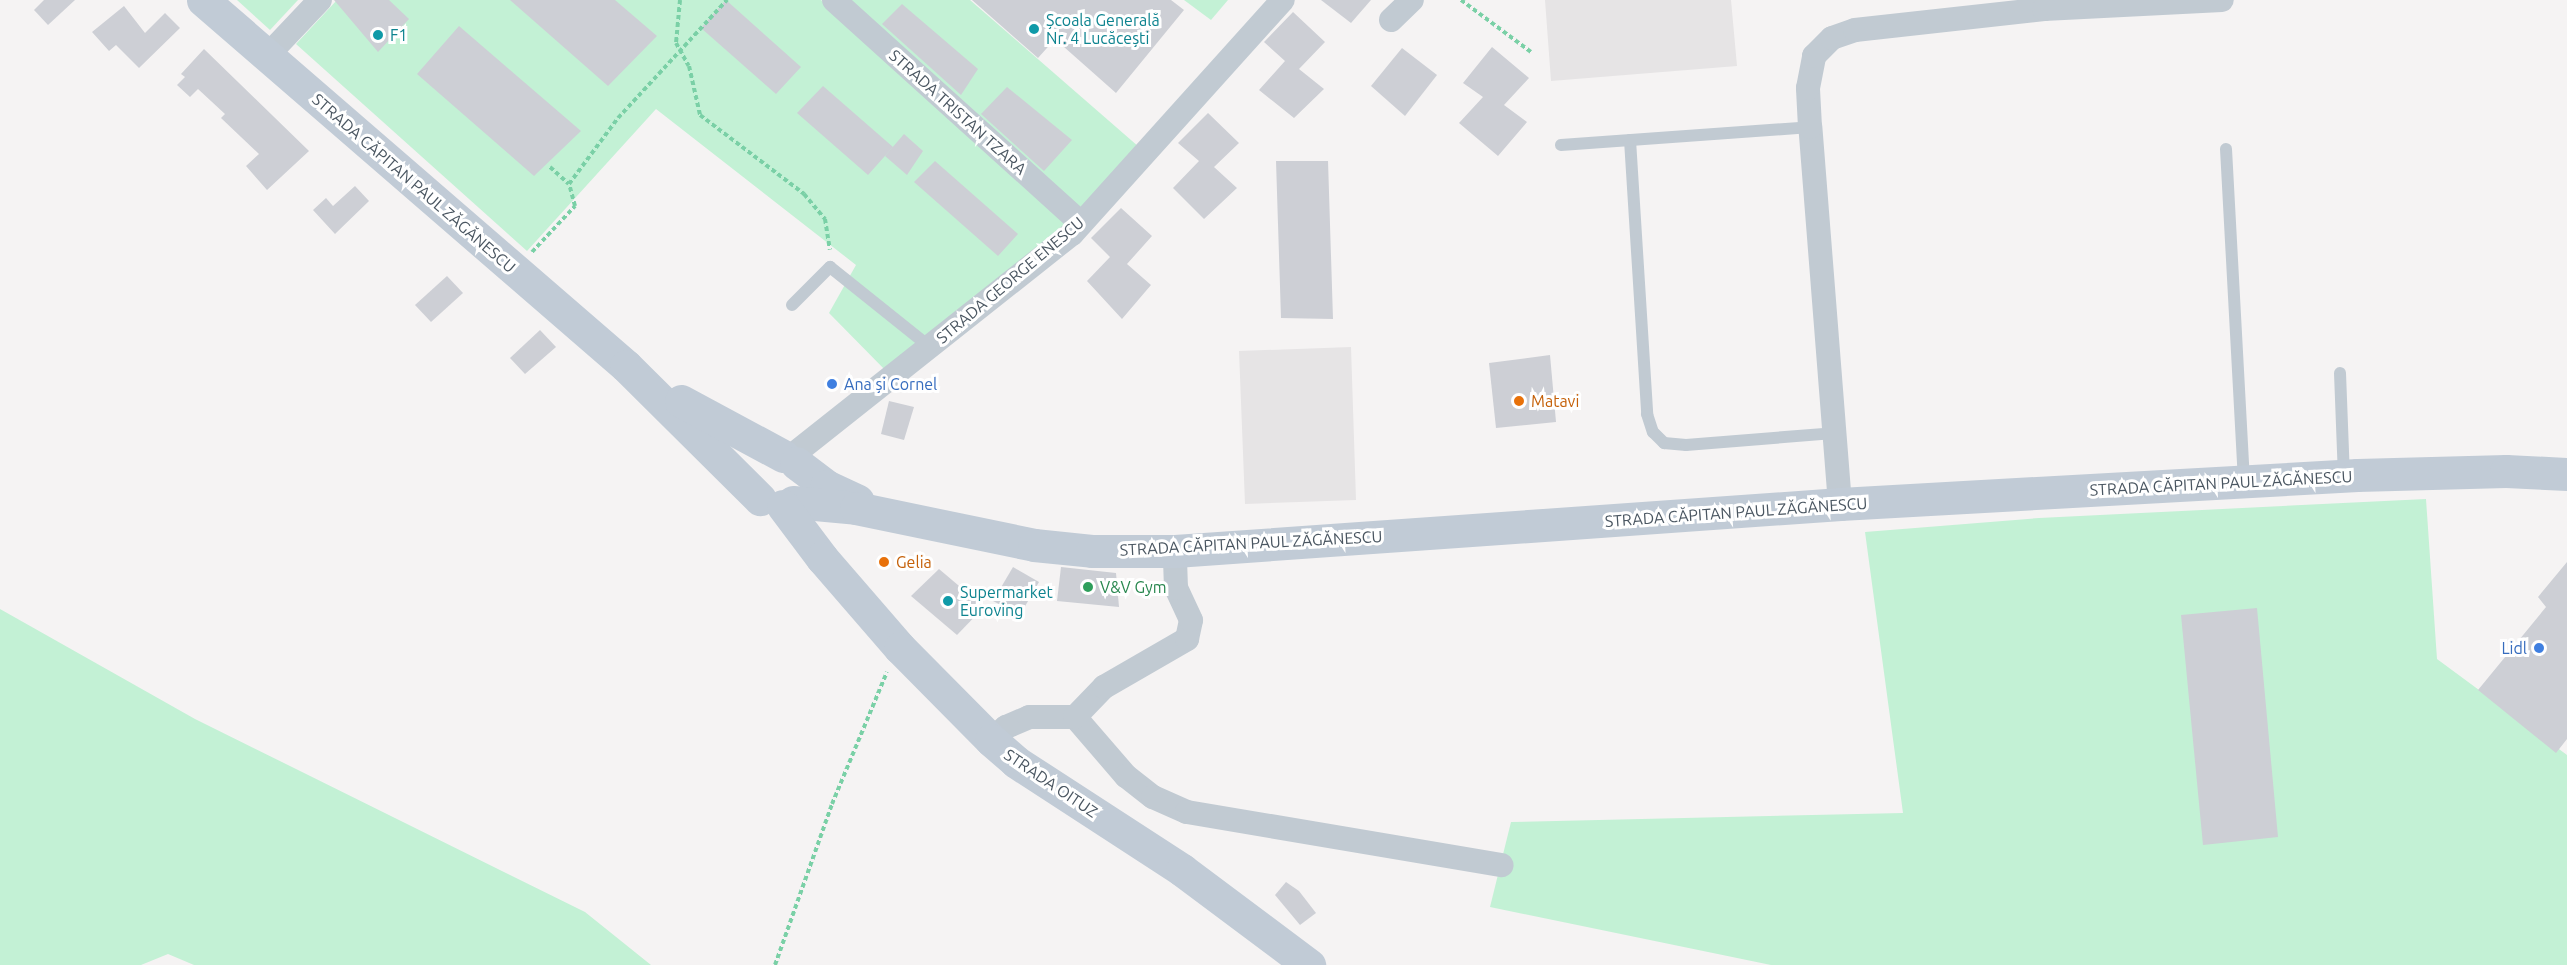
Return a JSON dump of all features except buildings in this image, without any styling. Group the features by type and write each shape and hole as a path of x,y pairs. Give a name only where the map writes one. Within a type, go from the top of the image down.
{"main road":[{"name":"STRADA CĂPITAN PAUL ZĂGĂNESCU","path":"203,0 626,366 779,502 844,507 1034,545 1092,551 1175,551 1840,504 2344,476 2506,471 2567,474"},
{"name":"STRADA CĂPITAN PAUL ZĂGĂNESCU","path":"626,366 697,411 789,459 826,486 908,519"},
{"path":"767,459 789,459 804,483 779,502 753,484 756,469 767,459"},
{"name":"STRADA OITUZ","path":"779,502 822,558 900,648 991,740 1016,762 1182,870 1309,965"}],"street":[{"path":"267,56 320,0"},
{"name":"STRADA TRISTAN TZARA","path":"834,0 1081,223"},
{"name":"STRADA GEORGE ENESCU","path":"789,459 1081,223 1283,0"},
{"path":"1391,20 1412,0"},
{"path":"1840,504 1810,127 1808,88 1814,56 1832,38 1855,30 2044,9 2222,0"},
{"path":"991,740 1006,727 1029,717 1076,717 1104,687 1187,639 1191,620 1176,588 1175,551"},
{"path":"1076,717 1126,776 1153,797 1187,812 1502,865"}],"lane":[{"path":"1561,145 1810,127"},
{"path":"1630,140 1647,414 1653,432 1664,444 1686,445 1834,433"},
{"path":"2226,149 2244,483"},
{"path":"792,305 830,267 930,347"},
{"path":"2340,373 2344,476"}],"path":[{"path":"680,0 676,43 682,51 700,115 804,194 825,219 830,250"},
{"path":"568,184 618,118 727,0"},
{"path":"1461,0 1531,52"},
{"path":"529,255 575,206 568,184 550,167"},
{"path":"775,965 848,762 900,648"}],"shaded area":[{"path":"1545,0 1731,0 1737,66 1551,81"},
{"path":"1351,347 1356,500 1245,504 1239,351"}],"green space":[{"path":"237,0 298,0 270,30"},
{"path":"337,0 821,0 1069,223 889,374 829,313 856,265 656,109 527,251 296,44"},
{"path":"846,0 970,0 1139,147 1078,211"},
{"path":"1184,0 1228,0 1211,20"},
{"path":"2426,499 2437,659 2567,755 2567,965 1771,965 1490,907 1511,822 1903,813 1865,532 2039,518"},
{"path":"0,609 195,719 585,912 651,965 194,965 168,954 141,965 0,965"}],"place":[{"name":"Școala Generală Nr. 4 Lucăcești","path":"1034,29"},
{"name":"F1","path":"378,35"},
{"name":"Ana și Cornel","path":"832,384"},
{"name":"Matavi","path":"1519,401"},
{"name":"Gelia","path":"884,562"},
{"name":"V&V Gym","path":"1088,587"},
{"name":"Supermarket Euroving","path":"948,601"},
{"name":"Lidl","path":"2539,648"}]}
